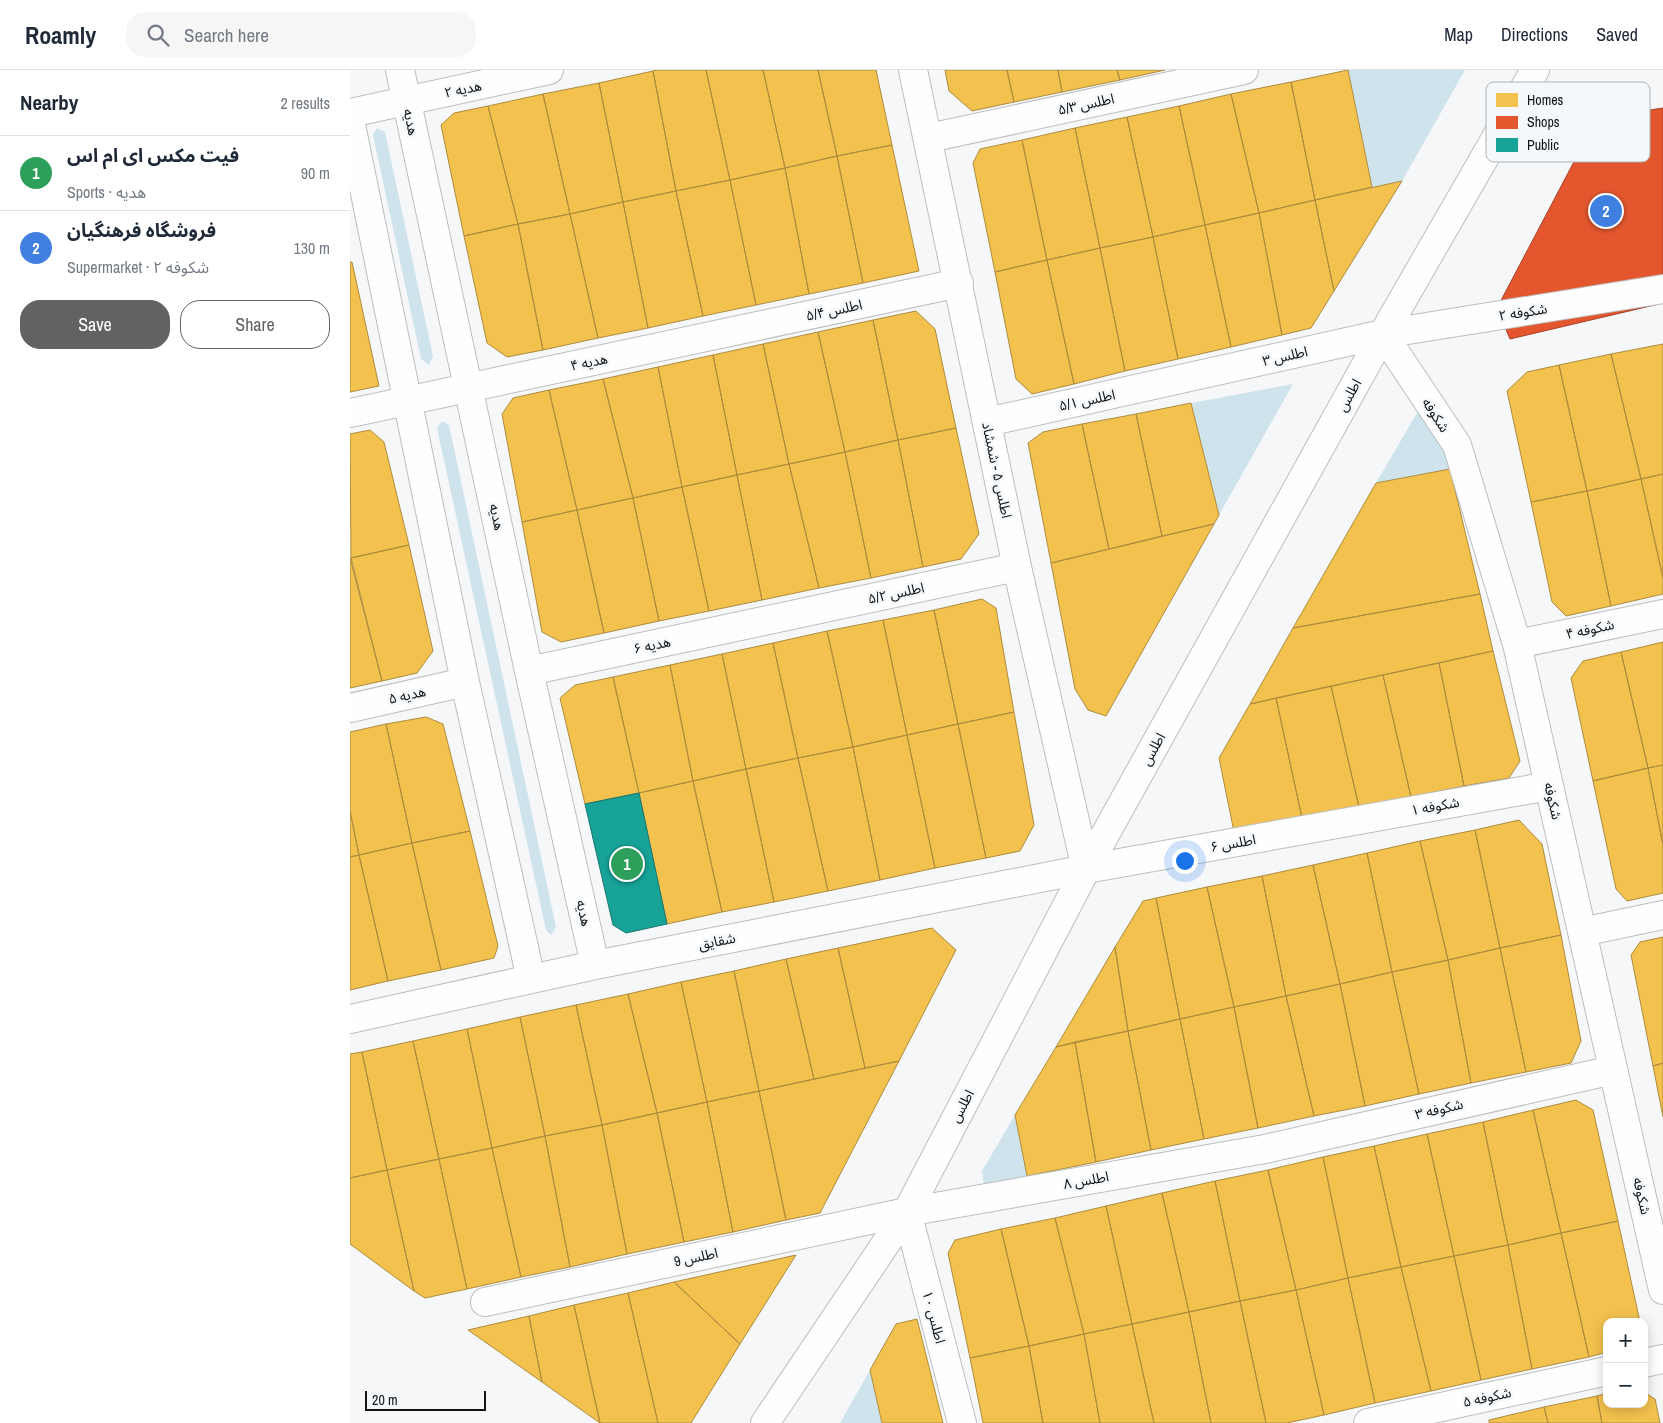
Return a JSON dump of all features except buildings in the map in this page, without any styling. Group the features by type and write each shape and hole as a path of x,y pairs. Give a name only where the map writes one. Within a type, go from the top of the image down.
{"street":[{"name":"هدیه","path":"400,70 529,671 595,965"},
{"name":"هدیه ۲","path":"350,113 549,70"},
{"name":"اطلس ۵ - شمشاد","path":"913,70 929,138 1017,567 1086,869"},
{"name":"اطلس ۵/۳","path":"929,138 1244,70"},
{"name":"اطلس","path":"1528,82 1535,70"},
{"path":"350,120 409,399 465,682 531,979"},
{"name":"اطلس","path":"765,1423 907,1212 1086,869 1383,334 1486,155"},
{"name":"اطلس ۵/۴","path":"708,336 959,283"},
{"name":"شکوفه ۲","path":"1383,334 1663,289"},
{"name":"اطلس ۳","path":"1188,379 1383,334"},
{"name":"شکوفه","path":"1383,334 1457,445 1517,644 1613,1070 1655,1212 1663,1290"},
{"name":"هدیه ۴","path":"350,412 708,336"},
{"name":"اطلس ۵/۱","path":"987,422 1188,379"},
{"name":"اطلس ۵/۲","path":"776,618 1017,567"},
{"name":"شکوفه ۴","path":"1517,644 1663,614"},
{"name":"هدیه ۶","path":"529,671 776,618"},
{"name":"هدیه ۵","path":"350,708 465,682"},
{"name":"شکوفه ۱","path":"1320,827 1549,786"},
{"name":"اطلس ۶","path":"1086,869 1320,827"},
{"name":"شقایق","path":"350,1019 595,965 1086,869"},
{"path":"1582,932 1663,915"},
{"name":"شکوفه ۳","path":"1265,1149 1613,1070"},
{"name":"اطلس ۸","path":"907,1212 1265,1149"},
{"name":"اطلس 9","path":"485,1302 907,1212"},
{"name":"اطلس ۱۰","path":"907,1212 962,1423"},
{"path":"1648,1362 1663,1359"},
{"name":"شکوفه ۵","path":"1368,1423 1603,1372"}],"shaded area":[{"path":"1348,70 1465,70 1402,181 1372,187"},
{"path":"377,128 385,132 433,356 429,365 421,359 373,135"},
{"path":"1293,384 1219,515 1191,403"},
{"path":"1431,389 1450,469 1376,483"},
{"path":"442,421 449,425 556,927 551,935 546,930 437,428"},
{"path":"1015,1115 1027,1176 984,1185 982,1171"},
{"path":"870,1370 882,1423 840,1423"}],"place":[{"name":"فروشگاه فرهنگیان","path":"1606,211"},
{"name":"فیت مکس ای ام اس","path":"627,864"}]}
